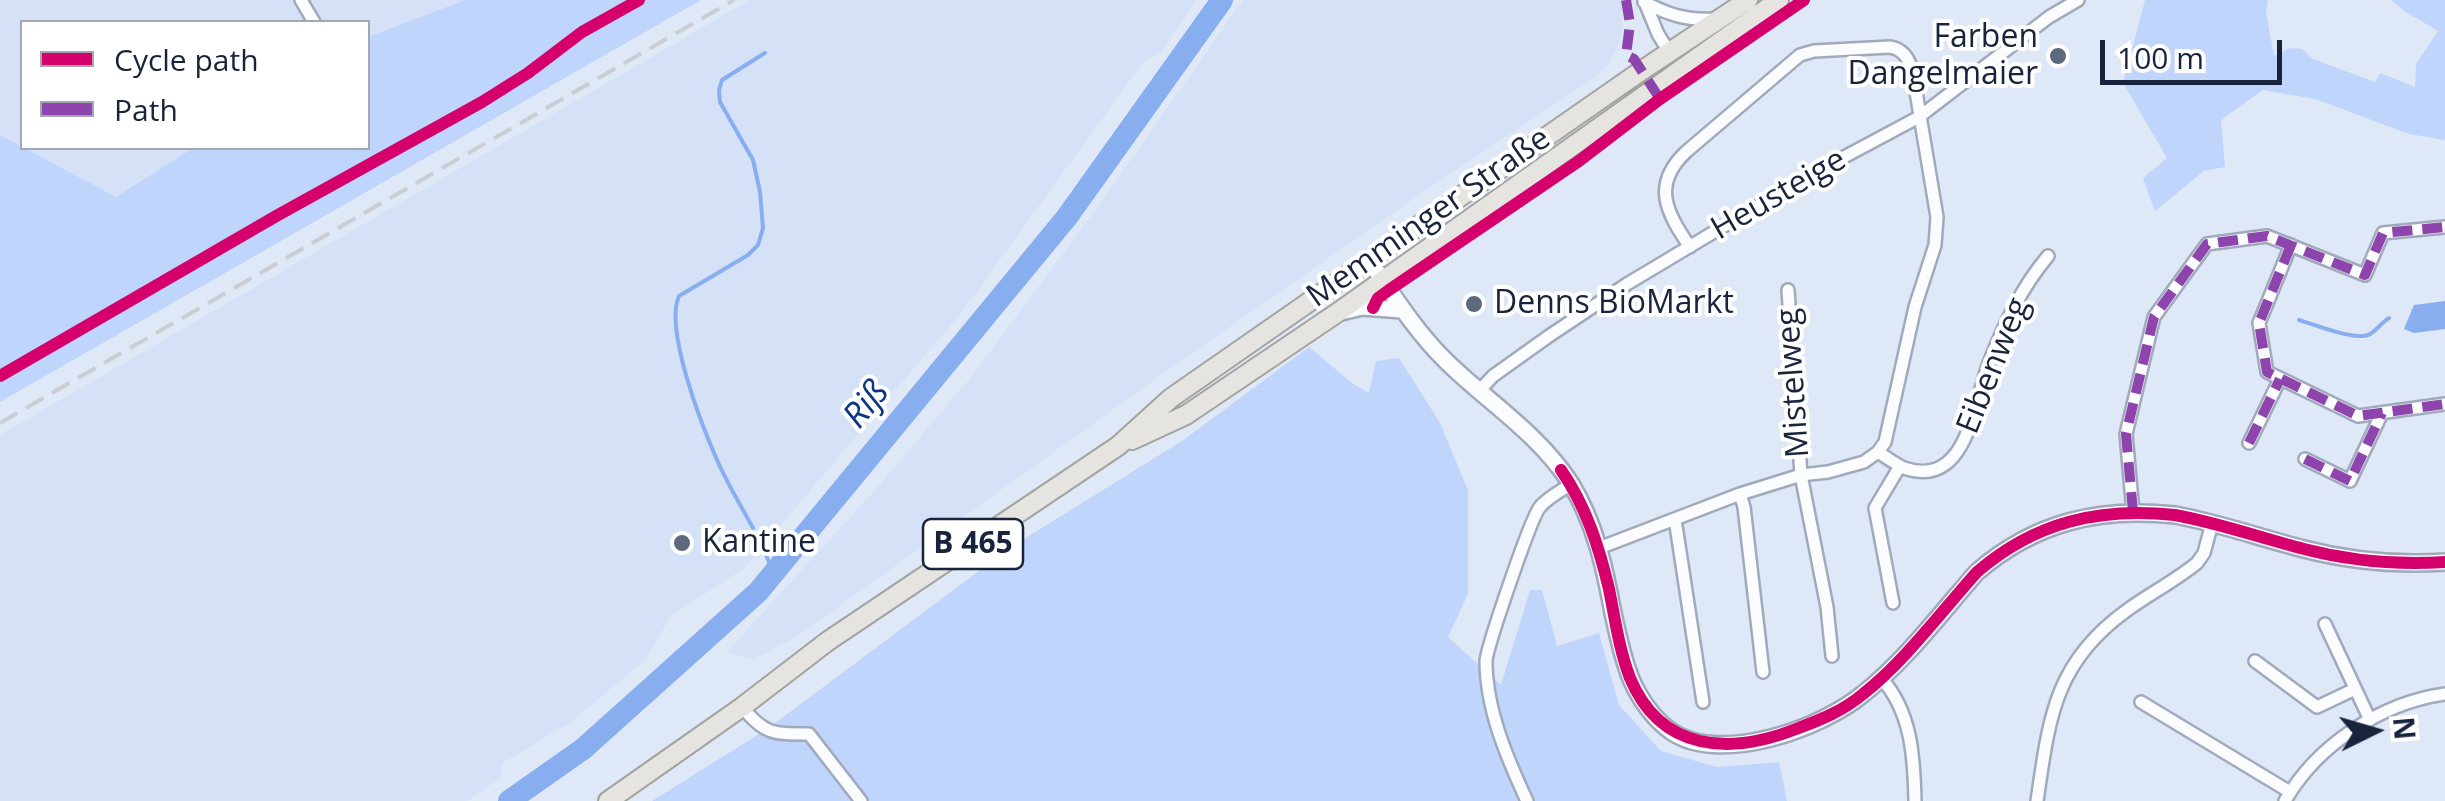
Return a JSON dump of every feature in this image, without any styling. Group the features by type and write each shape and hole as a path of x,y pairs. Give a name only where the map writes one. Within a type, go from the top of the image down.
{"main road":[{"name":"Memminger Straße","path":"608,801 828,641 1118,446 1171,398 1748,0"},
{"name":"Memminger Straße","path":"1118,446 1186,415 1337,313 1779,0"}],"street":[{"name":"Heusteige","path":"1479,390 1548,336 1627,284 1801,180 1919,117 2078,0"},
{"path":"1644,1 1687,20 1721,19"},
{"path":"1644,1 1658,34 1682,70"},
{"path":"1598,548 1740,494 1801,475 1864,462 1885,442 1915,307 1935,245 1937,217 1911,64 1898,48 1800,55 1687,150 1673,166 1665,190 1667,209 1690,247"},
{"path":"2133,512 2126,434 2154,317 2207,244 2268,236 2364,276 2383,233 2445,226"},
{"path":"2291,245 2259,323 2268,372 2358,416 2445,404"},
{"name":"Eibenweg","path":"1900,466 1939,468 1960,448 2004,326 2048,256"},
{"path":"1369,260 1402,310 1446,362 1534,439 1571,484 1598,548 1620,650 1632,682 1652,713 1674,733 1693,740 1746,744 1777,737 1839,711 1881,678 1995,557 2020,541 2074,520 2105,513 2175,515 2328,554 2386,562 2445,562"},
{"name":"Mistelweg","path":"1788,290 1801,475 1828,607 1832,656"},
{"path":"1337,313 1362,307 1402,310"},
{"path":"2249,442 2280,379"},
{"path":"2305,459 2350,481 2382,414"},
{"path":"1878,452 1900,466 1875,508 1893,603"},
{"path":"1527,801 1500,734 1486,657 1539,508 1571,484"},
{"path":"1740,494 1763,672"},
{"path":"1674,519 1704,702"},
{"path":"2037,801 2056,699 2068,673 2092,640 2113,621 2197,563 2204,553 2212,523"},
{"path":"2326,624 2370,720"},
{"path":"2255,660 2317,708 2354,689"},
{"path":"1881,678 1900,705 1908,732 1915,801"},
{"path":"2141,702 2287,796 2339,740 2390,709 2445,694"},
{"path":"742,707 762,729 775,734 808,734 861,801"}],"shaded area":[{"path":"0,0 465,0 370,36 370,20 20,20 20,146 0,135"},
{"path":"465,0 701,0 0,402 0,135 20,146 20,150 28,150 116,197 190,150 370,150 370,36"},
{"path":"750,0 1197,0 1159,54 1144,61 962,312 743,569 671,616 645,660 572,721 501,764 502,777 467,801 0,801 0,435"},
{"path":"1243,0 1622,0 1622,32 1608,65 1593,79 1446,176 1161,375 799,635 754,659 726,653 875,490 971,377 1097,208"},
{"path":"2145,0 2268,0 2266,12 2274,56 2290,48 2302,49 2313,59 2375,82 2380,73 2415,87 2416,64 2438,31 2391,0 2445,0 2445,140 2409,134 2315,99 2263,90 2221,120 2225,167 2204,171 2155,211 2143,178 2167,158 2123,83"},
{"path":"27,150 190,150 116,197"},
{"path":"1309,347 1369,393 1376,361 1399,358 1440,423 1468,490 1468,594 1448,637 1501,685 1530,590 1542,590 1557,646 1599,633 1619,705 1661,751 1717,767 1779,762 1787,801 652,801 767,729 1011,547 1182,441"}],"water":[{"path":"2445,301 2445,329 2414,333 2404,329 2414,305"}],"waterway":[{"name":"Riß","path":"509,801 583,749 758,592 1067,217 1222,0"},
{"path":"753,528 721,469 694,402 680,353 676,311 679,296 758,245 763,228 753,160 720,102 719,90 722,80 765,53"},
{"path":"2299,320 2364,336 2389,318"},
{"path":"764,551 774,573"}],"railway":[{"path":"0,423 734,0"}],"marked path":[{"path":"1626,0 1630,24 1626,55 1634,59 1660,99"},
{"path":"2133,512 2126,434 2154,317 2207,244 2267,236 2365,275 2383,233 2445,227"},
{"path":"2291,245 2259,323 2267,372 2358,416 2445,404"},
{"path":"2249,443 2280,379"},
{"path":"2305,459 2350,481 2382,413"}],"cycle path":[{"path":"0,376 482,102 582,32 639,0"},
{"path":"1373,308 1389,290 1579,161 1660,99 1804,0"},
{"path":"1561,470 1585,512 1596,542 1623,656 1643,703 1679,734 1723,744 1771,737 1847,705 1893,667 1977,572 2022,541 2069,522 2120,514 2175,515 2339,557 2445,562"}],"place":[{"name":"Farben Dangelmaier","path":"2058,56"},
{"name":"Denns BioMarkt","path":"1474,304"},
{"name":"Kantine","path":"682,543"}]}
